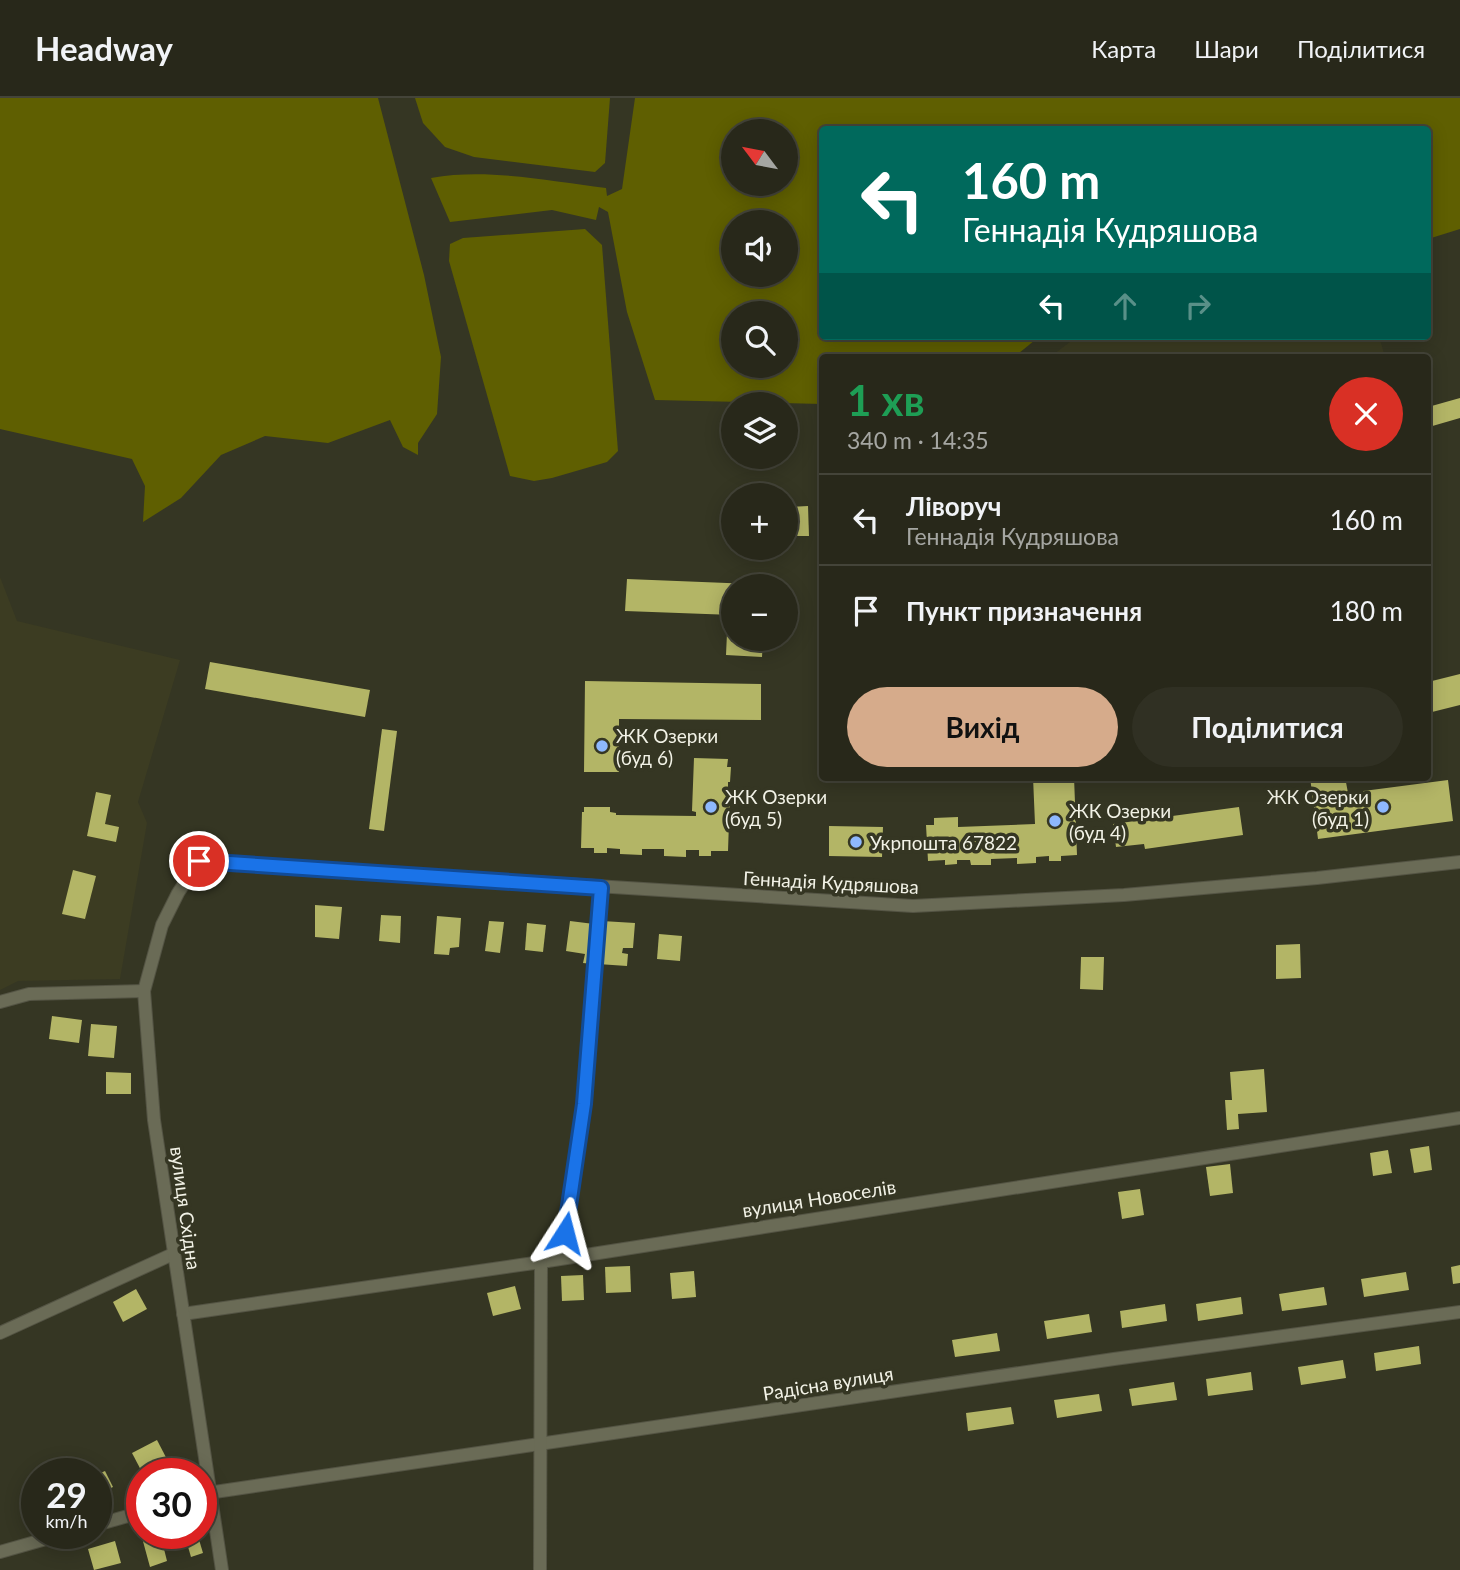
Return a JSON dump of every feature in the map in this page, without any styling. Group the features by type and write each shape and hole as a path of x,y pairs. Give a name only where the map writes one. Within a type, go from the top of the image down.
{"street":[{"name":"Геннадія Кудряшова","path":"199,861 912,906 1124,895 1460,862"},
{"name":"вулиця Східна","path":"199,861 178,893 162,925 144,990 154,1120 202,1458"},
{"path":"561,1258 584,1104 601,888"},
{"path":"0,1002 29,994 144,990"},
{"name":"вулиця Новоселів","path":"183,1314 541,1262 1460,1118"},
{"path":"0,1333 173,1254"},
{"path":"540,1570 541,1262"},
{"name":"Радісна вулиця","path":"217,1491 1100,1361 1460,1312"},
{"path":"0,1552 21,1546"},
{"name":"вулиця Східна","path":"217,1546 222,1570"}],"shaded area":[{"path":"0,98 378,98 424,275 441,357 437,414 418,443 418,455 403,447 390,420 328,443 265,436 221,455 181,498 143,522 145,486 132,459 0,429"},
{"path":"415,98 610,98 605,163 595,172 474,157 445,147 423,123"},
{"path":"635,98 1460,98 1460,229 1431,238 1431,126 819,126 819,340 1035,340 1018,354 819,354 819,404 798,403 798,392 721,392 721,402 655,400 627,312 608,212 599,207 596,220 552,210 450,222 431,178 496,175 606,188 607,196 622,189"},
{"path":"585,229 602,245 618,451 607,462 552,478 534,481 510,476 449,261 450,244 463,238"},
{"path":"1073,340 1380,340 1384,354 1054,354"},
{"path":"0,577 17,621 180,660 138,802 147,823 120,979 18,981 0,990"}],"building":[{"path":"1460,398 1460,418 1431,426 1431,406"},
{"path":"808,506 809,536 798,536 798,507"},
{"path":"627,579 721,583 721,615 625,611"},
{"path":"726,651 762,651 762,657 726,655"},
{"path":"210,662 370,690 365,717 205,689"},
{"path":"1460,674 1460,705 1431,712 1431,681"},
{"name":"ЖК Озерки (буд 6)","path":"585,681 761,684 761,720 619,719 619,772 584,772"},
{"path":"382,729 397,731 384,831 369,829"},
{"name":"ЖК Озерки (буд 5)","path":"694,758 728,759 727,767 731,767 728,782 728,851 711,851 711,856 699,856 699,850 686,850 686,857 664,856 664,849 642,849 642,855 620,854 620,849 607,848 607,853 594,853 594,848 581,848 584,807 610,807 610,812 616,815 696,816 696,812 692,811"},
{"name":"ЖК Озерки (буд 1)","path":"1448,780 1453,821 1318,839 1311,781 1346,781 1348,793"},
{"name":"ЖК Озерки (буд 4)","path":"1033,781 1074,781 1077,855 1061,856 1061,861 1049,861 1049,856 1036,857 1036,863 1017,864 1017,858 991,859 991,865 971,865 970,860 957,860 957,864 945,865 945,860 928,861 926,825 934,825 934,818 958,817 958,827 1035,824"},
{"path":"96,792 111,795 105,824 119,827 116,842 87,836"},
{"path":"1239,807 1243,835 1145,849 1144,844 1116,847 1113,824"},
{"name":"Укрпошта 67822","path":"829,826 883,827 882,857 829,856"},
{"path":"73,870 96,876 85,919 62,914"},
{"path":"315,905 342,907 339,939 315,937"},
{"path":"381,915 401,916 400,943 379,941"},
{"path":"437,916 461,918 459,947 450,948 449,955 434,954"},
{"path":"489,921 504,922 500,953 485,951"},
{"path":"570,921 594,924 593,964 583,963 585,954 566,951"},
{"path":"602,921 635,923 633,948 623,948 622,953 628,954 627,966 598,964"},
{"path":"527,923 546,925 543,952 525,950"},
{"path":"659,934 682,936 680,961 657,959"},
{"path":"1300,944 1301,978 1276,979 1276,945"},
{"path":"1081,957 1104,957 1103,990 1080,989"},
{"path":"52,1016 82,1020 79,1043 49,1039"},
{"path":"91,1024 117,1026 114,1058 88,1056"},
{"path":"1264,1069 1267,1112 1238,1114 1239,1129 1227,1130 1225,1100 1232,1100 1230,1072"},
{"path":"106,1072 131,1073 131,1094 106,1094"},
{"path":"1429,1146 1432,1170 1414,1173 1410,1149"},
{"path":"1388,1150 1392,1173 1373,1176 1370,1153"},
{"path":"1230,1164 1233,1193 1210,1196 1206,1167"},
{"path":"1140,1189 1144,1215 1122,1219 1118,1192"},
{"path":"1460,1265 1460,1283 1453,1284 1451,1267"},
{"path":"630,1266 631,1292 606,1293 605,1267"},
{"path":"694,1271 696,1297 672,1299 670,1273"},
{"path":"1406,1272 1409,1290 1364,1297 1361,1279"},
{"path":"583,1275 584,1300 562,1301 561,1276"},
{"path":"515,1286 521,1309 493,1316 487,1293"},
{"path":"1324,1287 1327,1305 1282,1311 1279,1294"},
{"path":"136,1289 147,1309 123,1322 113,1302"},
{"path":"1241,1297 1243,1314 1198,1321 1196,1304"},
{"path":"1165,1304 1167,1321 1122,1328 1120,1311"},
{"path":"1089,1314 1092,1332 1047,1339 1044,1321"},
{"path":"997,1333 1000,1351 955,1357 952,1340"},
{"path":"1419,1346 1421,1364 1376,1371 1374,1353"},
{"path":"1343,1360 1346,1378 1301,1385 1298,1367"},
{"path":"1251,1372 1253,1390 1208,1396 1206,1379"},
{"path":"1174,1382 1177,1400 1132,1406 1129,1389"},
{"path":"1099,1394 1102,1411 1057,1418 1054,1400"},
{"path":"1011,1407 1014,1424 968,1431 966,1413"},
{"path":"157,1440 166,1458 135,1458 132,1453"},
{"path":"115,1541 121,1563 94,1570 88,1549 112,1549 112,1542"},
{"path":"145,1549 164,1549 167,1561 150,1567"},
{"path":"189,1549 202,1549 203,1553 191,1557"}],"place":[{"name":"ЖК Озерки (буд 6)","path":"602,746"},
{"name":"ЖК Озерки (буд 5)","path":"711,807"},
{"name":"ЖК Озерки (буд 1)","path":"1383,807"},
{"name":"ЖК Озерки (буд 4)","path":"1055,821"},
{"name":"Укрпошта 67822","path":"856,842"}],"route":[{"path":"199,861 601,888 584,1104 565,1233"}]}
